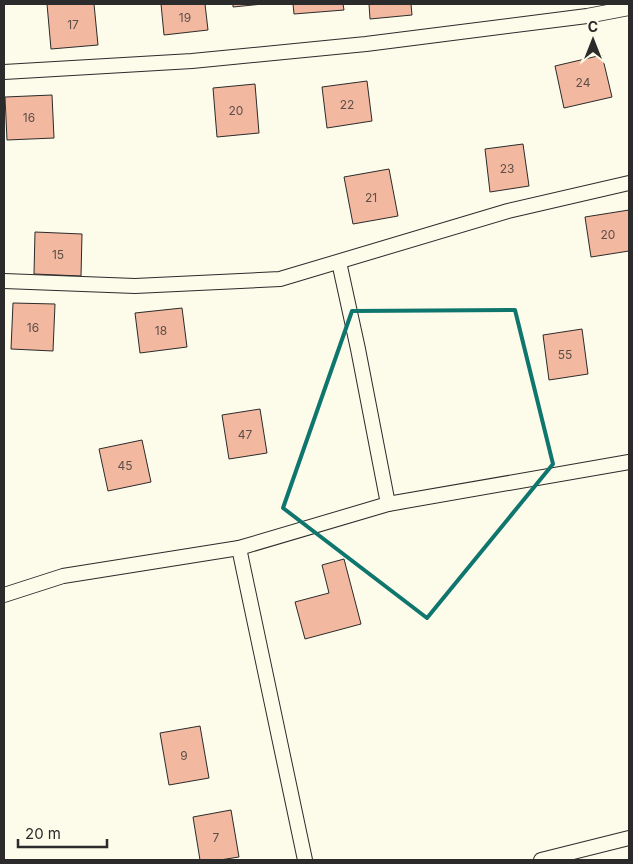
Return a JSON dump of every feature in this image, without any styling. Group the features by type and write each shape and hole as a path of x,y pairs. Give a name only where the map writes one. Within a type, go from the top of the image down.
{"lane":[{"path":"4,72 202,60 376,42 587,16 629,8"},
{"path":"4,280 135,286 280,279 508,211 629,183"},
{"path":"340,262 388,504"},
{"path":"4,595 63,576 239,548 388,504 629,462"},
{"path":"239,548 304,860"},
{"path":"540,860 629,838"}],"highlighted area":[{"path":"515,310 553,464 427,618 283,508 352,311"}],"building":[{"path":"47,4 94,4 98,45 51,49"},
{"path":"161,4 205,4 208,30 164,35"},
{"path":"233,4 263,4 233,7"},
{"path":"293,4 343,4 344,10 294,14"},
{"path":"369,4 411,4 412,15 370,19"},
{"path":"602,55 612,97 564,108 555,66"},
{"path":"367,81 372,121 327,128 322,87"},
{"path":"255,84 259,133 217,137 213,88"},
{"path":"52,95 54,138 7,140 5,97"},
{"path":"523,144 529,186 490,192 485,149"},
{"path":"389,169 398,216 353,224 344,177"},
{"path":"629,210 629,251 591,257 585,217"},
{"path":"35,232 82,234 81,276 34,274"},
{"path":"13,303 55,304 53,351 11,349"},
{"path":"182,308 187,347 140,353 135,313"},
{"path":"582,329 588,374 549,380 543,335"},
{"path":"260,409 267,453 229,459 222,415"},
{"path":"142,440 151,482 108,491 99,449"},
{"path":"344,559 361,624 305,639 295,602 329,593 322,565"},
{"path":"200,726 209,778 169,785 160,733"},
{"path":"231,810 239,857 220,860 200,860 193,817"}]}
